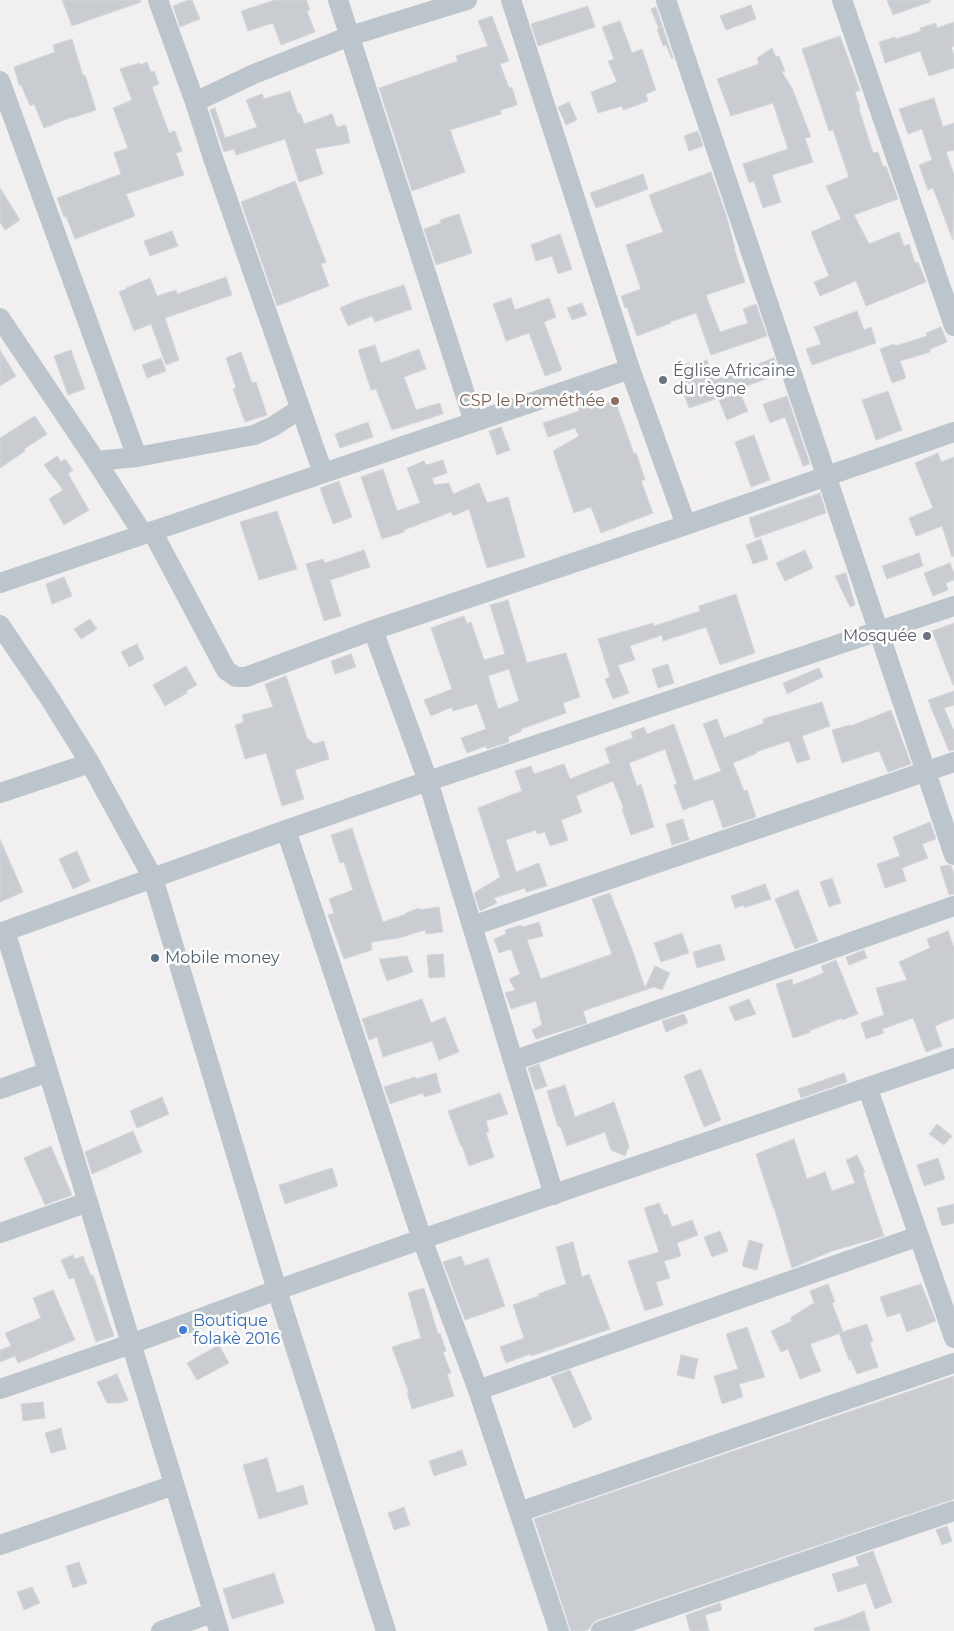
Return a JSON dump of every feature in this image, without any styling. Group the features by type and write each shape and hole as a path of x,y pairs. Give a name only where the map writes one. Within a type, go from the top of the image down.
{"street":[{"path":"158,0 323,473"},
{"path":"338,0 474,422"},
{"path":"195,102 263,70 350,36 467,0"},
{"path":"511,0 630,369 686,525"},
{"path":"666,0 954,855"},
{"path":"842,0 954,326"},
{"path":"0,81 137,457"},
{"path":"0,318 148,533 226,670 236,677 246,677 373,630 686,525 954,432"},
{"path":"0,583 630,369"},
{"path":"96,460 137,457 254,436 300,409"},
{"path":"162,1631 215,1622 48,1072 2,932 428,781 954,606"},
{"path":"373,630 428,781 554,1195"},
{"path":"2,631 50,699 90,763 153,878 277,1290 386,1631"},
{"path":"472,926 954,762"},
{"path":"0,793 90,763"},
{"path":"286,830 422,1239 478,1390 559,1631"},
{"path":"513,1061 954,906"},
{"path":"0,1389 422,1239 868,1089 954,1058"},
{"path":"0,1089 48,1072"},
{"path":"868,1089 954,1338"},
{"path":"0,1233 88,1202"},
{"path":"478,1390 919,1236"},
{"path":"519,1512 954,1363"},
{"path":"0,1545 174,1485"},
{"path":"601,1631 954,1511"}],"building":[{"path":"62,0 140,0 141,2 72,26"},
{"path":"192,0 200,19 180,27 173,6"},
{"path":"275,0 306,0 310,10 307,11 315,32 281,45 273,23 248,31 241,11"},
{"path":"887,0 930,0 930,2 893,15"},
{"path":"751,5 756,19 726,30 720,16"},
{"path":"588,6 595,27 538,46 531,24"},
{"path":"656,7 672,59 666,45 663,46 657,29 659,29 651,9"},
{"path":"492,16 509,61 500,64 509,88 512,87 517,105 500,110 501,114 450,130 465,172 412,191 379,88 458,61 456,56 488,46 478,21"},
{"path":"620,21 632,53 642,49 656,90 646,94 648,101 623,110 622,106 598,113 591,92 617,82 608,61 614,59 602,27"},
{"path":"954,22 954,46 951,47 954,56 954,68 929,76 920,51 885,63 879,42 921,31 920,28 936,23 937,28"},
{"path":"840,36 860,90 855,92 873,153 878,152 883,167 886,166 898,199 854,215 869,244 899,232 904,246 909,244 915,263 918,262 926,282 866,306 856,281 820,296 814,282 829,276 811,232 841,219 826,186 849,177 833,130 829,131 802,49"},
{"path":"72,39 96,110 44,128 34,104 30,106 21,85 19,85 14,67 55,52 53,45"},
{"path":"772,48 776,57 779,56 785,71 782,72 792,88 811,137 805,138 813,162 772,175 781,202 763,208 754,181 749,183 743,164 788,149 773,103 731,116 717,79 759,64 757,58"},
{"path":"147,62 151,72 154,71 159,84 152,87 169,133 175,131 182,151 176,153 184,175 126,194 135,216 75,239 57,198 121,174 114,153 128,148 113,108 132,100 120,69"},
{"path":"290,91 298,114 300,113 304,124 332,114 337,127 346,125 350,143 315,149 323,174 299,182 285,139 236,155 234,149 224,152 210,110 215,108 225,138 257,127 246,100 262,94 264,99"},
{"path":"934,98 943,127 954,123 954,150 946,152 954,175 953,240 933,188 928,190 919,165 932,160 922,129 908,134 899,109"},
{"path":"569,102 577,120 566,125 558,107"},
{"path":"698,131 703,146 689,151 684,136"},
{"path":"711,172 726,215 745,282 706,295 720,332 748,323 743,309 756,304 767,336 711,355 696,313 637,336 621,296 641,289 626,245 663,232 649,195"},
{"path":"643,174 648,189 596,208 590,193"},
{"path":"295,181 326,262 321,264 329,286 277,306 241,202"},
{"path":"0,188 20,220 5,230 0,222"},
{"path":"459,214 472,253 436,265 424,229 441,223 440,220"},
{"path":"172,231 178,246 150,256 144,241"},
{"path":"560,234 572,269 558,274 552,256 536,261 531,245"},
{"path":"226,277 232,295 165,318 179,360 166,365 151,324 134,331 119,292 150,278 157,296 176,290 177,294"},
{"path":"404,285 412,309 375,322 372,316 348,326 340,308"},
{"path":"511,298 515,310 549,298 556,317 544,322 562,370 545,376 529,333 506,341 493,304"},
{"path":"582,303 587,315 572,320 567,308"},
{"path":"857,311 864,330 871,327 876,343 812,365 806,349 821,344 814,327"},
{"path":"941,327 947,342 930,349 930,352 900,361 906,378 892,383 880,349 927,336 926,333"},
{"path":"375,345 381,363 419,349 426,369 404,377 416,410 440,403 443,414 392,430 376,389 371,390 358,350"},
{"path":"0,350 16,376 0,386"},
{"path":"71,350 85,389 68,395 54,356"},
{"path":"241,352 252,383 256,382 267,415 245,422 233,389 236,388 226,358"},
{"path":"161,358 166,371 147,378 142,365"},
{"path":"774,358 780,374 738,389 748,411 727,420 718,398 689,408 675,369 689,363 690,366 707,360 714,380"},
{"path":"888,391 902,430 876,440 862,400"},
{"path":"787,396 810,464 803,466 785,417 770,423 763,404"},
{"path":"596,398 598,406 615,400 645,479 641,481 653,513 601,533 591,507 574,513 553,451 579,436 575,428 548,437 543,423 579,411 577,403"},
{"path":"35,416 47,434 0,468 0,438"},
{"path":"368,422 373,437 340,448 335,434"},
{"path":"501,427 510,450 497,455 489,431"},
{"path":"754,435 770,480 751,487 735,442"},
{"path":"938,453 941,462 954,457 954,556 952,557 942,526 916,536 909,518 933,508 915,463"},
{"path":"57,456 61,462 65,459 73,470 68,474 89,510 64,525 49,499 63,490 44,465"},
{"path":"443,460 447,473 432,478 434,485 449,483 453,494 479,483 487,503 508,497 525,557 487,568 469,509 453,516 451,512 382,539 361,477 383,469 397,511 420,503 407,468 424,461 426,465"},
{"path":"339,481 352,517 333,524 320,488"},
{"path":"820,493 826,513 755,538 749,518"},
{"path":"277,511 297,569 259,580 240,522"},
{"path":"761,539 768,559 753,564 746,545"},
{"path":"364,550 370,567 330,580 341,616 324,621 306,564 323,559 325,563"},
{"path":"805,550 813,568 785,581 776,563"},
{"path":"919,553 923,566 887,579 882,566"},
{"path":"950,563 954,573 954,580 946,583 948,590 933,596 924,573"},
{"path":"846,573 855,605 850,607 835,576"},
{"path":"64,577 72,596 52,604 46,584"},
{"path":"736,594 755,653 720,665 706,627 663,641 662,635 630,646 635,660 618,665 629,693 613,699 605,679 610,677 598,639 653,623 654,626 700,611 699,606"},
{"path":"508,600 527,663 566,653 580,697 563,703 566,713 521,729 522,731 508,737 509,742 487,749 486,746 467,753 461,738 486,729 477,704 453,711 452,707 431,716 424,700 452,689 431,628 464,616 467,624 471,622 484,660 505,654 490,605","holes":["509,669 519,701 498,709 488,676"]},
{"path":"90,619 97,629 81,639 74,629"},
{"path":"954,623 954,685 953,685 932,631"},
{"path":"137,644 144,659 129,667 121,652"},
{"path":"351,654 356,667 335,674 331,661"},
{"path":"668,664 674,683 658,688 652,669"},
{"path":"186,666 197,685 165,706 153,685"},
{"path":"819,668 823,677 787,694 783,683"},
{"path":"286,676 307,738 314,744 324,741 329,759 295,770 304,799 282,806 266,753 245,759 235,725 244,722 242,715 273,707 265,684"},
{"path":"954,691 954,705 944,708 954,731 954,750 949,751 928,700"},
{"path":"822,702 830,726 802,736 810,759 797,763 789,741 756,752 733,763 744,791 747,790 756,817 723,828 713,799 683,810 674,785 677,784 665,749 629,763 637,786 641,784 654,827 631,835 622,809 624,809 613,781 576,796 582,812 561,820 568,840 550,846 545,832 537,834 536,830 506,840 516,872 539,863 547,886 526,892 525,888 494,898 497,903 480,911 474,893 500,877 478,808 522,791 515,771 531,766 534,774 564,764 570,779 610,763 605,748 633,738 631,732 644,727 647,734 674,724 694,781 721,771 703,724 717,719 724,738 764,723 763,719"},
{"path":"891,710 911,764 888,772 879,751 842,763 832,730 851,726"},
{"path":"683,819 689,840 672,845 666,824"},
{"path":"930,822 936,839 922,844 928,858 902,868 906,881 885,888 877,864 900,856 893,837"},
{"path":"352,828 383,922 419,908 419,910 439,907 443,932 426,934 425,930 399,938 371,942 372,950 344,959 328,915 334,913 329,899 353,890 344,862 340,863 331,835"},
{"path":"0,839 23,892 0,902"},
{"path":"77,851 90,881 73,889 59,859"},
{"path":"951,866 954,874 954,894 949,895 940,867"},
{"path":"832,878 841,903 829,907 820,882"},
{"path":"765,884 771,899 744,908 744,905 735,908 731,896"},
{"path":"798,890 818,941 795,949 775,899"},
{"path":"610,893 645,988 655,966 670,973 662,990 654,987 583,1011 587,1023 536,1039 532,1030 542,1025 536,1001 511,1009 505,993 515,990 509,979 520,974 511,949 499,953 494,939 506,934 505,930 539,922 543,936 527,940 541,979 612,954 592,899"},
{"path":"948,931 954,948 954,1018 935,1026 942,1046 926,1052 913,1018 882,1029 884,1033 866,1039 861,1023 884,1015 876,988 907,980 899,962 930,948 927,939"},
{"path":"682,933 689,953 661,962 654,943"},
{"path":"720,944 725,960 697,968 693,952"},
{"path":"864,950 867,958 849,965 846,957"},
{"path":"443,954 445,977 429,978 427,955"},
{"path":"407,956 413,972 387,981 379,959"},
{"path":"836,960 858,1014 842,1020 842,1018 793,1038 776,984 792,979 793,985 824,973 821,966"},
{"path":"422,999 431,1023 445,1017 459,1052 439,1060 432,1041 383,1057 377,1037 369,1040 362,1019"},
{"path":"749,999 756,1014 735,1021 729,1007"},
{"path":"684,1014 688,1023 666,1032 662,1021"},
{"path":"539,1064 547,1086 535,1090 528,1068"},
{"path":"701,1069 721,1120 704,1127 684,1076"},
{"path":"436,1073 441,1092 424,1097 423,1093 390,1104 384,1087 415,1077 416,1079"},
{"path":"844,1073 847,1082 801,1098 798,1089"},
{"path":"565,1085 575,1117 614,1102 629,1146 625,1156 611,1150 605,1132 567,1146 560,1126 558,1127 547,1091"},
{"path":"500,1093 508,1114 486,1121 489,1132 486,1133 494,1157 469,1166 448,1111"},
{"path":"162,1097 169,1114 137,1128 130,1111"},
{"path":"937,1124 952,1136 944,1145 929,1134"},
{"path":"133,1131 142,1152 92,1174 85,1152"},
{"path":"794,1139 807,1179 825,1172 832,1191 855,1183 846,1160 857,1155 865,1172 863,1173 884,1236 832,1251 792,1268 756,1154"},
{"path":"51,1146 72,1195 45,1205 24,1158"},
{"path":"938,1158 945,1179 924,1186 917,1165"},
{"path":"332,1168 338,1186 285,1204 279,1185"},
{"path":"659,1203 664,1215 667,1214 672,1227 692,1220 698,1235 677,1243 681,1256 664,1261 670,1278 656,1282 663,1305 645,1311 628,1261 659,1252 644,1208"},
{"path":"954,1204 954,1223 942,1226 937,1208"},
{"path":"720,1231 728,1251 712,1257 704,1237"},
{"path":"749,1240 763,1244 757,1270 742,1266"},
{"path":"573,1242 582,1277 589,1274 610,1329 506,1363 500,1347 524,1338 513,1305 566,1284 556,1247"},
{"path":"73,1255 75,1259 83,1256 91,1276 93,1275 114,1336 96,1342 74,1278 69,1279 61,1260"},
{"path":"461,1256 465,1266 488,1258 505,1306 465,1320 443,1262"},
{"path":"828,1284 835,1302 832,1303 843,1332 810,1344 821,1371 800,1379 788,1349 781,1352 771,1331 792,1321 790,1318 814,1303 810,1291"},
{"path":"921,1284 936,1321 907,1332 900,1313 887,1317 880,1297"},
{"path":"424,1288 438,1334 440,1333 446,1351 443,1352 451,1373 447,1374 454,1396 412,1409 407,1393 409,1393 392,1347 421,1338 408,1293"},
{"path":"53,1290 75,1340 18,1363 15,1356 0,1362 0,1350 11,1346 5,1333 41,1318 33,1298"},
{"path":"867,1324 873,1341 870,1343 878,1367 857,1374 851,1360 849,1360 839,1333"},
{"path":"747,1327 765,1377 739,1384 743,1397 722,1404 714,1376 738,1369 726,1334"},
{"path":"219,1345 229,1363 197,1380 187,1363"},
{"path":"681,1355 698,1359 694,1379 677,1375"},
{"path":"570,1370 592,1419 574,1428 551,1377"},
{"path":"117,1374 128,1400 120,1403 107,1403 97,1382"},
{"path":"954,1376 954,1499 597,1620 589,1629 584,1631 571,1631 534,1519"},
{"path":"43,1402 45,1418 23,1421 21,1404"},
{"path":"61,1428 66,1449 51,1453 45,1433"},
{"path":"462,1450 467,1465 434,1476 429,1461"},
{"path":"267,1458 277,1493 303,1485 308,1504 259,1519 243,1465"},
{"path":"404,1507 410,1525 394,1530 388,1513"},
{"path":"947,1526 952,1541 942,1545 936,1530"},
{"path":"873,1551 892,1602 875,1609 866,1583 838,1592 832,1574 859,1566 856,1557"},
{"path":"79,1562 87,1583 73,1588 66,1566"},
{"path":"274,1573 284,1603 232,1619 223,1589"},
{"path":"32,1587 40,1603 24,1610 17,1592"},
{"path":"720,1603 722,1610 705,1615 709,1631 690,1631 686,1615"},
{"path":"864,1611 870,1631 815,1631 814,1628"}],"place":[{"name":"Église Africaine du règne","path":"663,380"},
{"name":"CSP le Prométhée","path":"615,401"},
{"name":"Mosquée","path":"927,636"},
{"name":"Mobile money","path":"155,958"},
{"name":"Boutique folakè 2016","path":"183,1330"}]}
